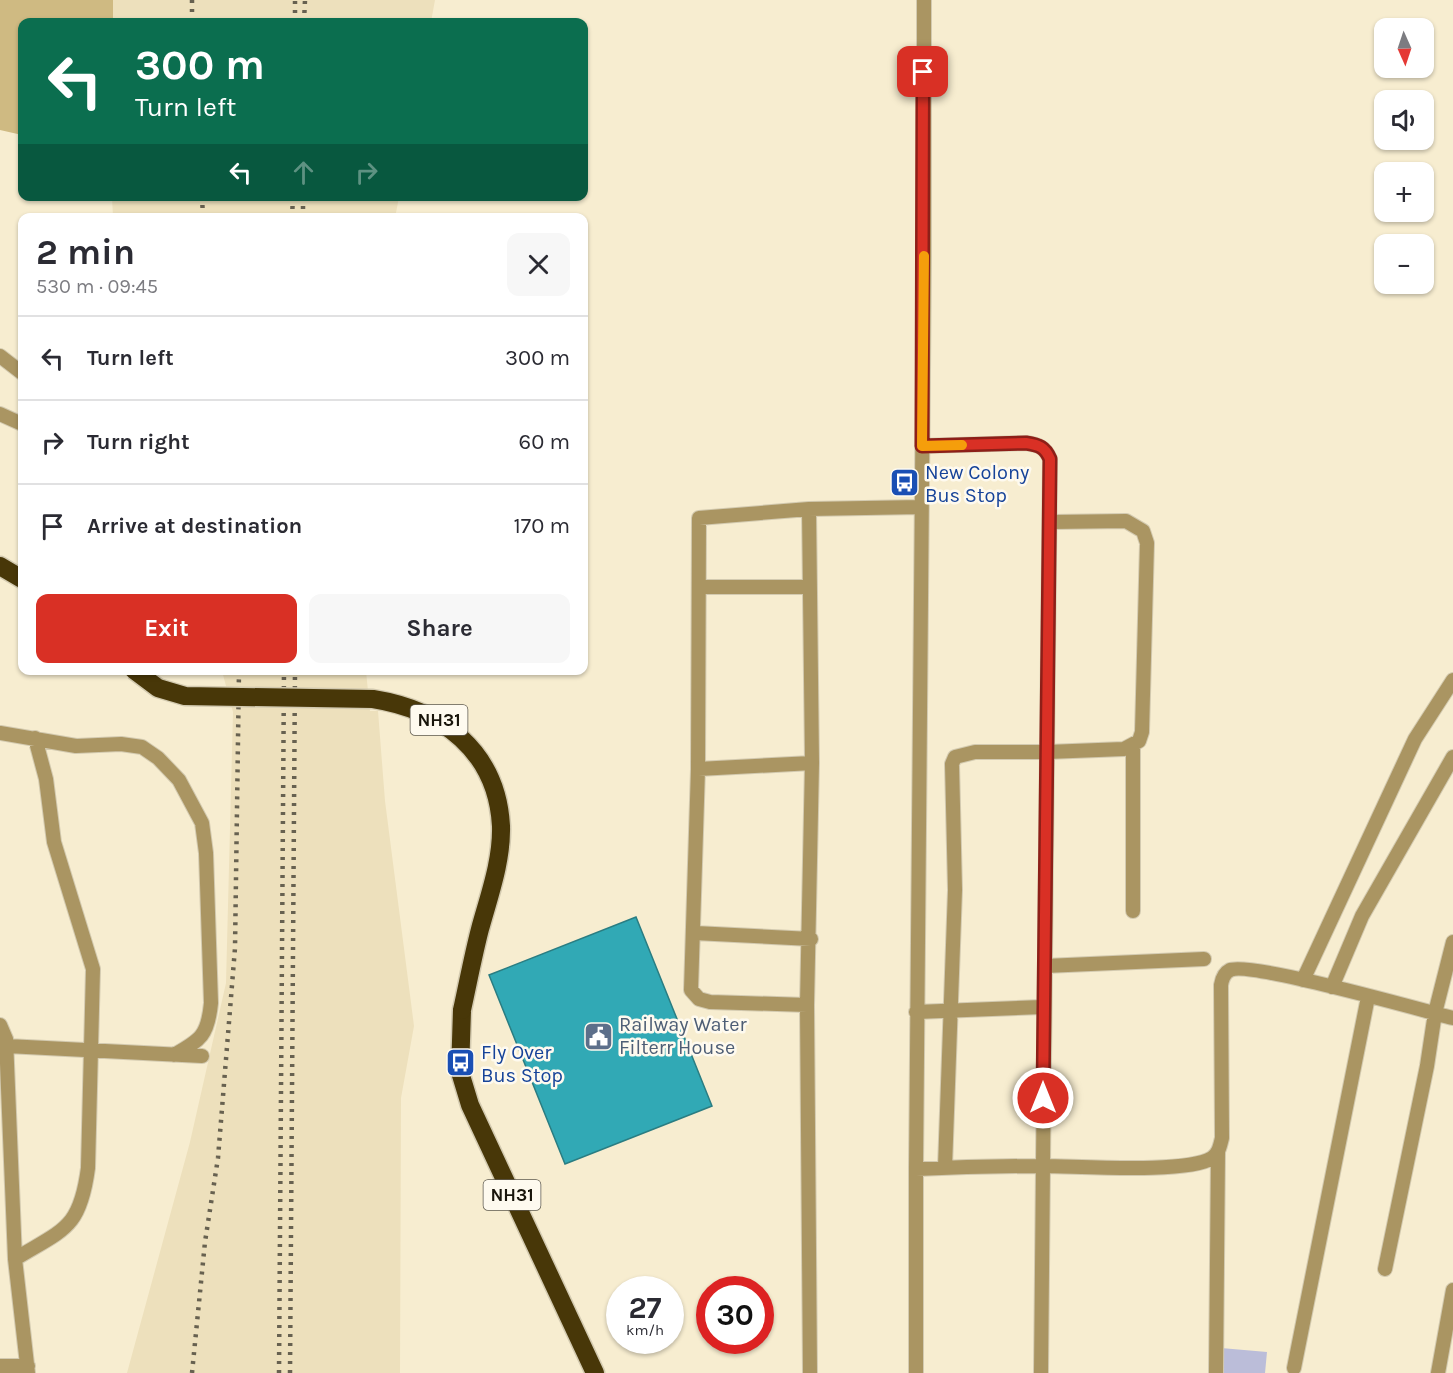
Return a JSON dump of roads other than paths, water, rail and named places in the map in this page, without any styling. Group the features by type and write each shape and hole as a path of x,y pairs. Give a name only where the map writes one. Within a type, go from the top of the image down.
{"highway":[{"path":"0,566 18,577"},
{"name":"NH31","path":"141,675 158,688 185,696 373,699 403,704 441,722 464,741 487,773 497,798 501,825 500,851 462,1010 460,1072 470,1105 595,1373"}],"street":[{"path":"916,1373 916,1012 924,0"},
{"path":"0,356 18,370"},
{"path":"0,414 18,422"},
{"path":"922,446 1026,443 1039,445 1047,450 1050,459 1045,966 1042,1007 1041,1373"},
{"path":"807,1005 710,1002 699,999 692,990 701,587 699,518 809,509 921,507"},
{"path":"809,509 808,587 812,764 811,939 807,1005 810,1373"},
{"path":"945,1167 955,890 952,764 955,757 975,752 1124,749 1139,741 1142,732 1147,543 1143,531 1126,521 1051,522"},
{"path":"701,587 808,587"},
{"path":"1303,980 1415,739 1453,680"},
{"path":"0,733 75,746 120,744 142,747 158,758 179,780 202,823 207,864 209,1020 203,1035 195,1043 174,1055"},
{"path":"15,1259 74,1221 80,1207 88,1168 93,969 54,842 46,779 34,738"},
{"path":"1133,746 1133,911"},
{"path":"1332,987 1362,916 1453,757"},
{"path":"698,769 812,764"},
{"path":"695,933 811,939"},
{"path":"1385,1269 1427,1066 1435,1013 1453,942"},
{"path":"1045,966 1204,959"},
{"path":"1215,1373 1218,1152 1222,1138 1221,985 1223,976 1231,970 1245,968 1303,980 1453,1018"},
{"path":"1294,1368 1368,997"},
{"path":"916,1012 1042,1007"},
{"path":"0,1025 4,1043 15,1259 28,1369 0,1366"},
{"path":"4,1043 90,1052 202,1056"},
{"path":"916,1169 1186,1165 1211,1159 1218,1152"},
{"path":"1438,1373 1452,1296"}],"water":[{"path":"636,917 712,1106 565,1164 489,975"}],"railway":[{"path":"192,0 192,18"},
{"path":"295,0 295,18"},
{"path":"304,18 305,0"},
{"path":"202,201 203,213"},
{"path":"292,213 293,201"},
{"path":"303,201 303,213"},
{"path":"192,1373 205,1242 218,1158 235,948 239,675"},
{"path":"279,1373 284,675"},
{"path":"290,1373 295,675"}],"place":[{"name":"New Colony Bus Stop","path":"904,483"},
{"name":"Railway Water Filterr House","path":"598,1036"},
{"name":"Fly Over Bus Stop","path":"460,1063"}]}
